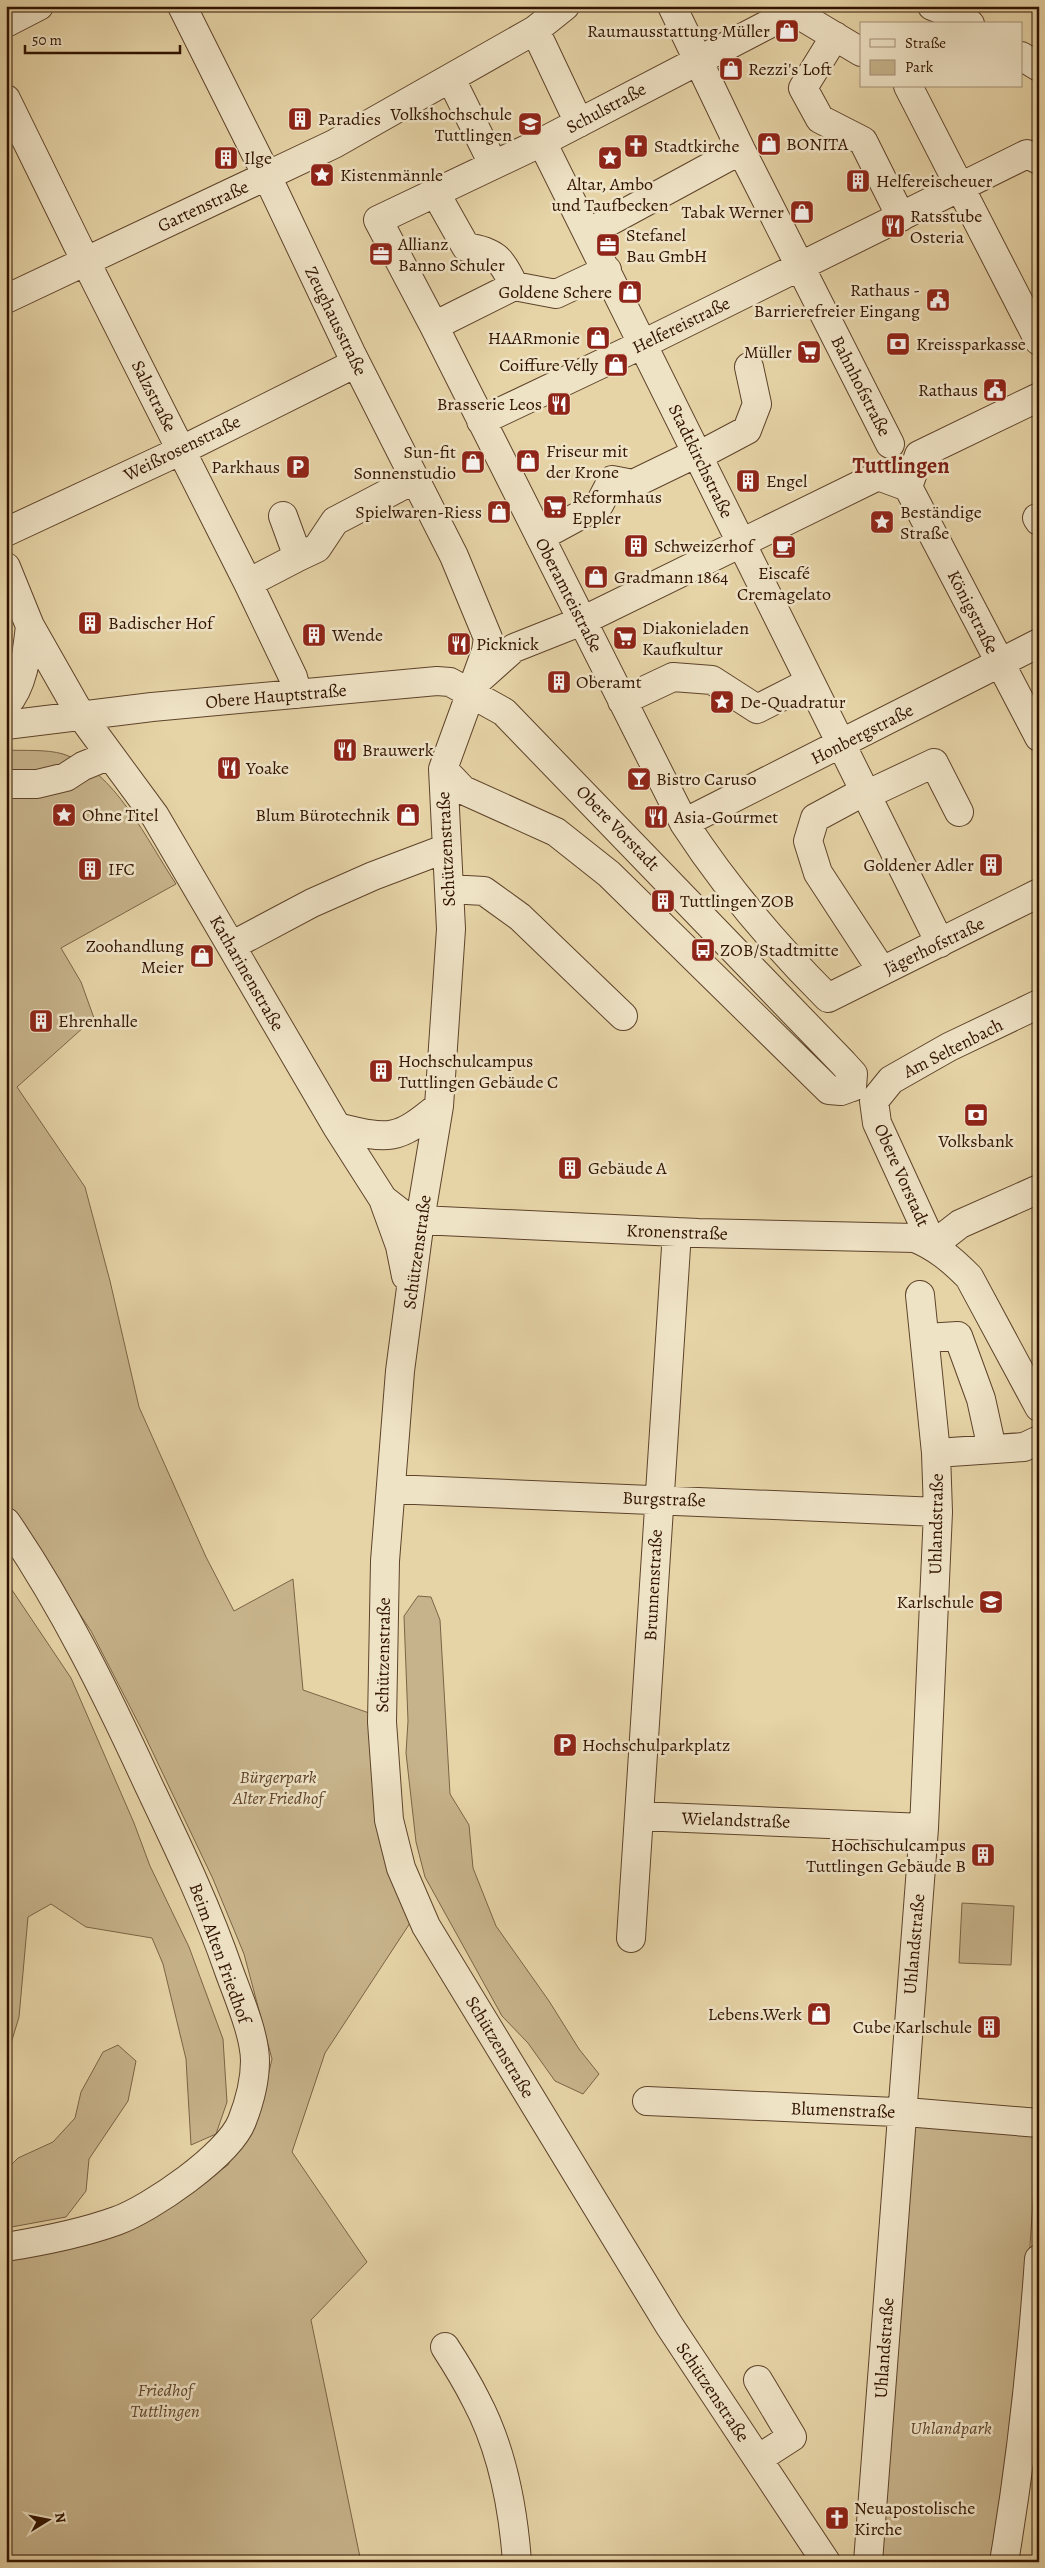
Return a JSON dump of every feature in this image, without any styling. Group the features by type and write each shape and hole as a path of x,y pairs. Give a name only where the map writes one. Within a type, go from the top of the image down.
{"street":[{"path":"6,23 39,6"},
{"name":"Zeughausstraße","path":"182,6 267,176 356,363 454,556 488,638"},
{"name":"Gartenstraße","path":"6,299 84,260 334,144 535,30 565,6"},
{"name":"Bahnhofstraße","path":"672,6 741,150 890,444 919,455"},
{"path":"935,12 955,15 967,22"},
{"name":"Schulstraße","path":"378,220 542,142 697,59 788,14 801,16 836,36"},
{"path":"535,30 578,123"},
{"path":"860,51 836,36 803,88 820,119 863,141 901,217"},
{"path":"1022,57 1039,67"},
{"path":"451,79 493,164"},
{"path":"909,88 1039,341"},
{"name":"Salzstraße","path":"6,100 84,260 248,583 293,677 297,694"},
{"name":"Stadtkirchstraße","path":"542,142 940,943"},
{"path":"588,233 741,150"},
{"name":"Helfereistraße","path":"482,421 960,189 1027,154 1039,160"},
{"path":"435,192 466,247 488,250 507,270 514,286"},
{"name":"Oberamteistraße","path":"378,220 434,326 684,823 734,892 801,970 828,998"},
{"path":"434,326 514,286 556,294 607,270"},
{"name":"Weißrosenstraße","path":"6,532 182,450 356,363"},
{"path":"540,537 599,506 612,480 633,484 747,430 757,404 749,367"},
{"path":"471,690 514,648 582,621 878,476 908,487 919,455 1039,397"},
{"name":"Bahnhofstraße","path":"878,476 890,444"},
{"path":"248,583 317,548 335,521 415,479"},
{"name":"Königstraße","path":"908,487 1039,737"},
{"path":"283,516 298,557"},
{"name":"Katharinenstraße","path":"8,573 30,626 80,714 155,816 337,1127 383,1200 401,1213 420,1220"},
{"path":"6,705 13,697 25,661 30,626"},
{"name":"Schützenstraße","path":"488,638 486,651 443,769 451,929 440,1106 420,1220 400,1370 385,1561 382,1722 388,1820 401,1868 426,1926 669,2325 826,2562"},
{"name":"Honbergstraße","path":"684,823 1039,643"},
{"path":"622,701 673,677 712,680 757,709 810,682"},
{"name":"Obere Hauptstraße","path":"6,725 80,714 437,681 450,682 471,690"},
{"name":"Obere Vorstadt","path":"471,690 504,712 844,1063 853,1074 863,1094 933,1245"},
{"path":"6,784 37,784 66,777 83,766 110,755"},
{"path":"882,971 818,873 808,842 815,818 934,763 959,812"},
{"path":"443,769 463,790 556,832 608,874 829,1090 863,1094"},
{"path":"231,946 312,903 373,876 447,848"},
{"path":"449,889 484,891 520,917 623,1016"},
{"name":"Jägerhofstraße","path":"828,998 1039,893"},
{"name":"Am Seltenbach","path":"863,1094 949,1047 1039,1004"},
{"path":"337,1127 367,1135 391,1136 412,1129 440,1106"},
{"path":"1039,1189 960,1224 933,1245 954,1261 969,1277 1039,1407"},
{"path":"383,1200 400,1246 410,1295"},
{"name":"Kronenstraße","path":"420,1220 677,1232 855,1238 900,1237 915,1238 933,1245"},
{"name":"Brunnenstraße","path":"631,1938 658,1499 677,1232"},
{"name":"Uhlandstraße","path":"868,2562 924,1828 938,1512 936,1453 920,1296"},
{"path":"925,1338 958,1336 981,1399 992,1449"},
{"path":"936,1453 1024,1446 1039,1440"},
{"name":"Burgstraße","path":"391,1489 938,1512"},
{"name":"Beim Alten Friedhof","path":"6,1522 72,1628 209,1912 237,1994 255,2060 250,2092 241,2123 226,2145 195,2175 115,2222 50,2240 6,2247"},
{"name":"Wielandstraße","path":"639,1816 924,1828"},
{"name":"Blumenstraße","path":"647,2101 901,2112 1039,2123"},
{"path":"1004,2562 1016,2484 1033,2339 1039,2259"},
{"path":"445,2347 476,2400 489,2428 504,2476 515,2528 517,2562"},
{"path":"758,2380 792,2437 758,2459"}],"green space":[{"path":"6,750 56,752 81,762 98,775 128,809 176,884 61,948 81,982 94,1018 17,1087 85,1187 110,1281 139,1407 206,1557 234,1611 293,1579 303,1690 372,1714 414,1917 325,2053 292,2152 367,2262 311,2320 361,2562 6,2562 6,2257 170,2206 228,2165 246,2130 259,2113 272,2059 244,1954 213,1879 144,1734 91,1631 6,1503"},
{"path":"6,1581 71,1678 134,1823 150,1866 189,1947 223,2039 227,2102 216,2134 191,2145 186,2059 163,1964 152,1938 86,1927 51,1904 28,1917 19,2017 6,2060"},
{"path":"418,1596 431,1597 440,1620 450,1794 469,1825 473,1868 496,1926 549,2001 579,2049 599,2074 583,2094 555,2081 528,2043 502,2016 425,1877 416,1842 406,1753 408,1721 404,1616"},
{"path":"962,1903 1014,1906 1011,1965 959,1963"},
{"path":"118,2045 136,2061 128,2101 89,2159 86,2191 66,2217 6,2228 6,2170 18,2158 53,2142 75,2118 81,2092 103,2052"},
{"name":"Uhlandpark","path":"914,2118 1038,2129 1025,2318 995,2562 875,2562"}],"place":[{"name":"Raumausstattung Müller","path":"787,31"},
{"name":"Rezzi's Loft","path":"731,69"},
{"name":"Paradies","path":"300,119"},
{"name":"Volkshochschule Tuttlingen","path":"530,124"},
{"name":"BONITA","path":"769,144"},
{"name":"Stadtkirche","path":"636,146"},
{"name":"Ilge","path":"226,158"},
{"name":"Altar, Ambo und Taufbecken","path":"610,158"},
{"name":"Kistenmännle","path":"322,175"},
{"name":"Helfereischeuer","path":"858,181"},
{"name":"Tabak Werner","path":"802,212"},
{"name":"Ratsstube Osteria","path":"893,226"},
{"name":"Stefanel Bau GmbH","path":"608,245"},
{"name":"Allianz Banno Schuler","path":"381,254"},
{"name":"Goldene Schere","path":"630,292"},
{"name":"Rathaus - Barrierefreier Eingang","path":"938,300"},
{"name":"HAARmonie","path":"598,338"},
{"name":"Kreissparkasse","path":"898,344"},
{"name":"Müller","path":"809,352"},
{"name":"Coiffure Velly","path":"616,365"},
{"name":"Rathaus","path":"995,390"},
{"name":"Brasserie Leos","path":"559,404"},
{"name":"Friseur mit der Krone","path":"528,461"},
{"name":"Sun-fit Sonnenstudio","path":"473,462"},
{"name":"Parkhaus","path":"298,467"},
{"name":"Engel","path":"748,481"},
{"name":"Reformhaus Eppler","path":"555,507"},
{"name":"Spielwaren-Riess","path":"499,512"},
{"name":"Beständige Straße","path":"882,522"},
{"name":"Schweizerhof","path":"636,546"},
{"name":"Eiscafé Cremagelato","path":"784,547"},
{"name":"Gradmann 1864","path":"596,577"},
{"name":"Badischer Hof","path":"90,623"},
{"name":"Wende","path":"314,635"},
{"name":"Diakonieladen Kaufkultur","path":"625,638"},
{"name":"Picknick","path":"459,644"},
{"name":"Oberamt","path":"559,682"},
{"name":"De-Quadratur","path":"722,702"},
{"name":"Brauwerk","path":"345,750"},
{"name":"Yoake","path":"229,768"},
{"name":"Bistro Caruso","path":"639,779"},
{"name":"Ohne Titel","path":"64,815"},
{"name":"Blum Bürotechnik","path":"408,815"},
{"name":"Asia-Gourmet","path":"656,817"},
{"name":"Goldener Adler","path":"991,865"},
{"name":"IFC","path":"90,869"},
{"name":"Tuttlingen ZOB","path":"663,901"},
{"name":"ZOB/Stadtmitte","path":"703,950"},
{"name":"Zoohandlung Meier","path":"202,956"},
{"name":"Ehrenhalle","path":"41,1021"},
{"name":"Hochschulcampus Tuttlingen Gebäude C","path":"381,1071"},
{"name":"Volksbank","path":"976,1115"},
{"name":"Gebäude A","path":"570,1168"},
{"name":"Karlschule","path":"991,1602"},
{"name":"Hochschulparkplatz","path":"565,1745"},
{"name":"Hochschulcampus Tuttlingen Gebäude B","path":"983,1855"},
{"name":"Lebens.Werk","path":"819,2014"},
{"name":"Cube Karlschule","path":"989,2027"},
{"name":"Neuapostolische Kirche","path":"837,2518"}],"district":[{"name":"Tuttlingen","path":"901,466"}],"park label":[{"name":"Bürgerpark Alter Friedhof","path":"278,1787"},
{"name":"Friedhof Tuttlingen","path":"165,2400"}]}
